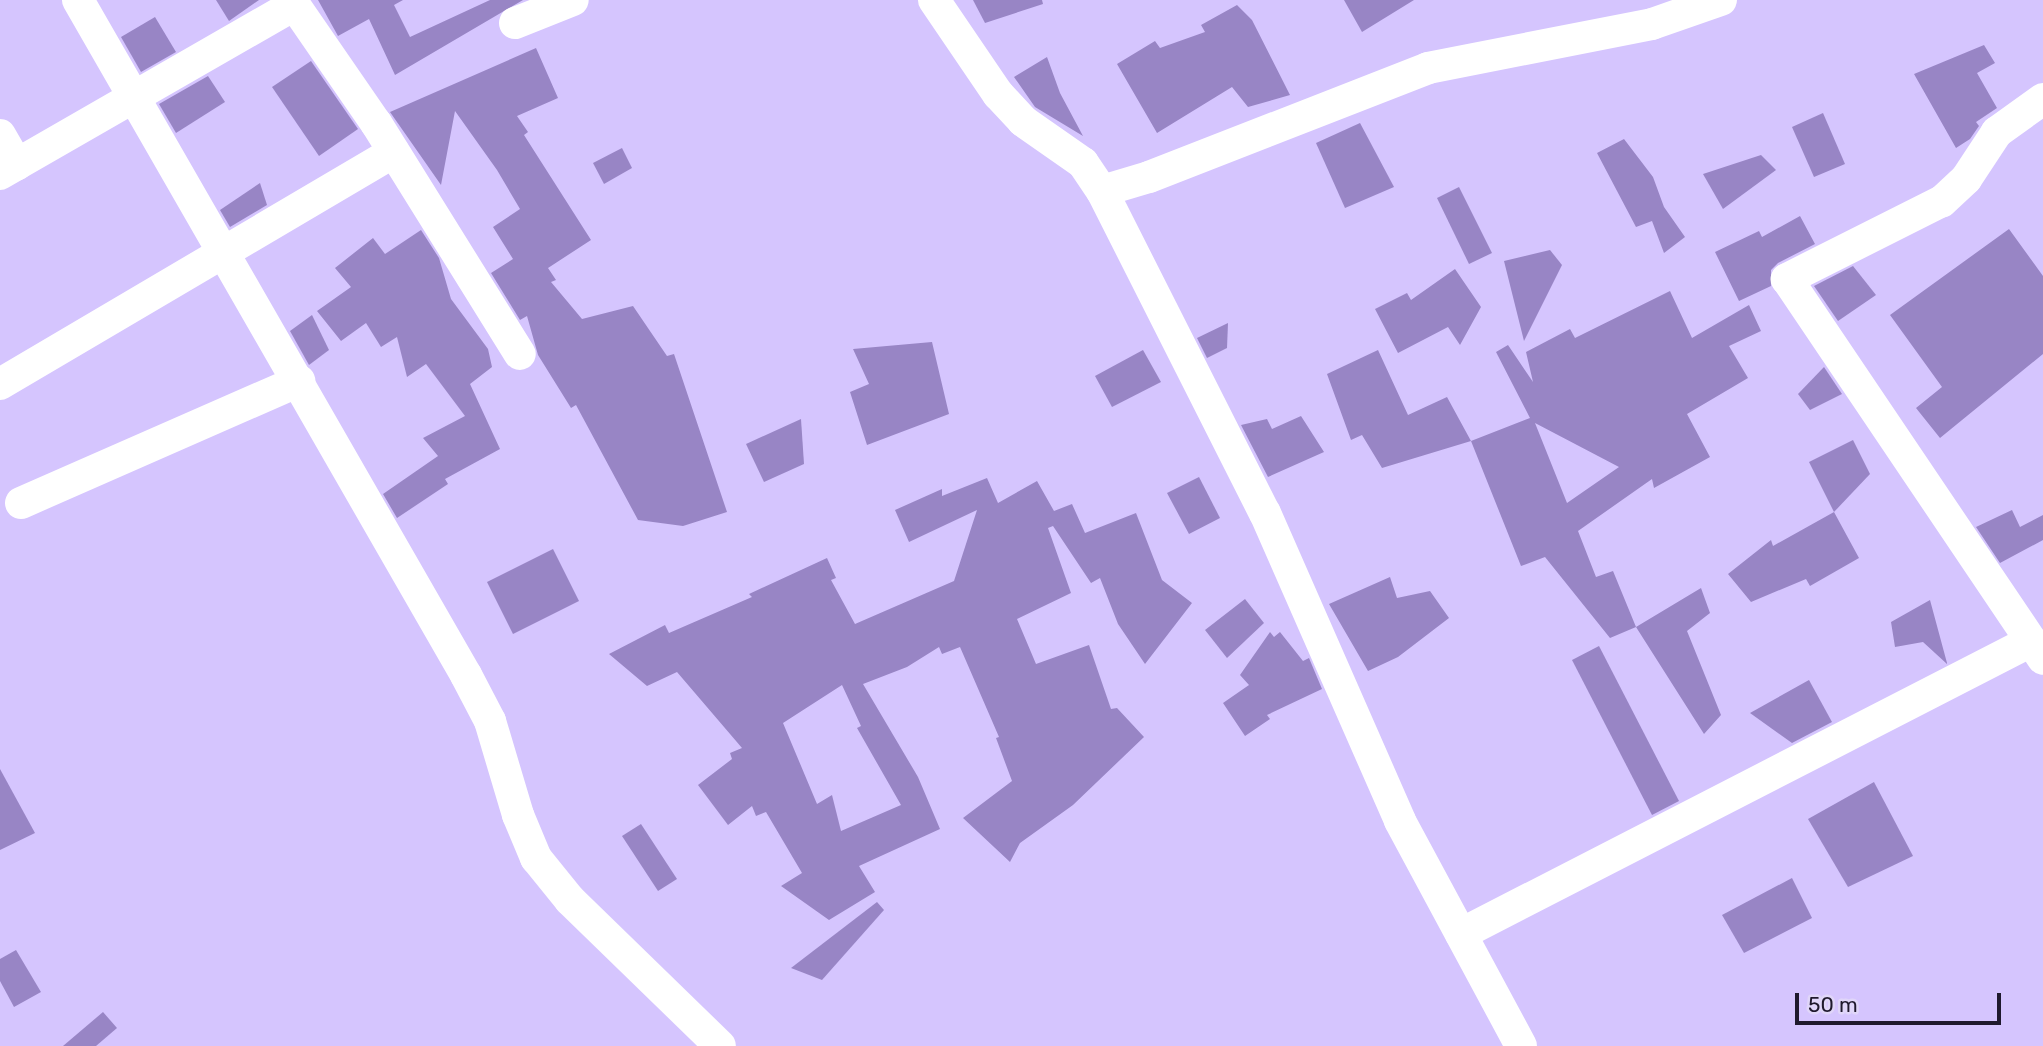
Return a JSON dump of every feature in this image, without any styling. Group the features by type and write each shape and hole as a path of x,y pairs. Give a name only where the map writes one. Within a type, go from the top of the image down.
{"street":[{"path":"78,0 226,251 489,721 517,815 536,858 570,900 720,1046"},
{"path":"516,23 573,0"},
{"path":"934,0 998,94 1023,121 1083,163 1102,191 1265,513 1400,821 1521,1046"},
{"path":"1102,191 1149,177 1428,68 1652,24 1721,0"},
{"path":"0,135 9,169 292,2 394,152 520,354"},
{"path":"1461,934 2037,650 1787,279 1942,201 1966,180 1997,132 2043,99"},
{"path":"0,384 394,152"},
{"path":"21,503 299,381"}],"building":[{"path":"216,0 259,0 229,21"},
{"path":"318,0 403,0 394,5 410,37 490,0 523,0 395,75 369,19 338,36"},
{"path":"973,0 1042,0 1043,4 985,23"},
{"path":"1344,0 1414,0 1362,32"},
{"path":"1237,5 1252,20 1290,95 1248,107 1232,87 1157,133 1117,64 1155,41 1160,48 1205,32 1201,25"},
{"path":"155,17 176,52 141,72 121,37"},
{"path":"1984,45 1995,63 1977,73 1997,108 1976,122 1979,126 1970,139 1956,148 1914,74"},
{"path":"536,48 558,98 517,116 528,132 524,135 591,240 548,268 556,280 551,282 582,319 633,306 667,356 674,354 727,512 683,526 638,520 576,405 571,408 538,355 527,316 520,320 491,273 513,259 493,227 520,209 497,170 455,111 441,185 390,112"},
{"path":"1047,57 1060,93 1083,136 1035,107 1014,77"},
{"path":"311,61 358,129 319,156 272,87"},
{"path":"208,76 225,102 176,133 159,104"},
{"path":"1823,113 1845,164 1814,177 1792,127"},
{"path":"1360,123 1394,187 1345,208 1316,143"},
{"path":"1624,139 1653,177 1664,207 1685,237 1664,253 1652,221 1636,227 1597,153"},
{"path":"622,148 632,168 604,184 593,163"},
{"path":"1761,155 1776,170 1723,209 1703,174"},
{"path":"260,183 267,205 230,227 220,210"},
{"path":"1459,187 1492,253 1469,264 1437,198"},
{"path":"1800,216 1815,244 1778,263 1771,270 1771,286 1739,301 1715,252 1759,231 1762,237"},
{"path":"2009,229 2043,276 2043,354 1940,438 1916,408 1942,387 1890,315"},
{"path":"421,230 439,258 451,299 488,349 492,367 470,384 500,449 445,479 448,484 397,518 383,494 438,456 423,438 465,416 426,364 407,377 397,337 381,347 366,323 341,341 317,311 351,287 335,268 373,238 385,254"},
{"path":"1550,250 1562,265 1524,341 1504,261"},
{"path":"1853,266 1876,295 1838,321 1814,286"},
{"path":"1455,269 1481,307 1460,345 1448,327 1398,353 1375,309 1407,293 1411,300"},
{"path":"1670,291 1692,338 1749,305 1761,331 1729,346 1748,378 1687,414 1710,457 1654,488 1652,479 1578,531 1596,577 1613,571 1636,627 1610,638 1545,557 1521,566 1471,441 1530,418 1496,352 1508,345 1533,382 1526,352 1570,329 1575,338","holes":["1535,423 1619,467 1567,503"]},
{"path":"312,315 329,350 309,365 290,331"},
{"path":"1228,323 1227,348 1207,358 1197,338"},
{"path":"932,342 949,414 867,445 850,392 869,384 853,349"},
{"path":"1143,350 1161,382 1112,407 1095,376"},
{"path":"1378,350 1408,415 1447,397 1471,441 1382,468 1362,435 1351,440 1327,374"},
{"path":"1824,367 1842,394 1810,410 1798,394"},
{"path":"1301,416 1324,452 1268,477 1241,425 1267,419 1272,429"},
{"path":"801,419 804,464 764,482 746,444"},
{"path":"1853,440 1870,474 1834,512 1809,462"},
{"path":"1199,477 1220,518 1189,534 1167,493"},
{"path":"987,478 998,503 1037,481 1054,511 1072,504 1085,533 1136,513 1162,580 1192,603 1145,664 1118,624 1100,578 1091,583 1053,526 1048,528 1071,593 1017,619 1036,664 1089,645 1111,709 1117,708 1144,737 1073,805 1020,843 1010,862 963,818 1012,781 996,738 999,737 960,647 942,654 939,647 907,667 863,684 918,777 940,829 859,866 875,892 829,920 781,886 802,873 766,812 756,816 752,806 728,825 698,785 732,759 730,753 742,748 677,672 647,686 609,654 665,625 669,633 752,597 749,594 827,558 836,578 831,580 855,624 954,581 977,510 909,542 895,510 942,489 942,496","holes":["842,685 861,726 857,728 901,805 841,831 832,795 817,804 783,723"]},
{"path":"2012,510 2020,527 2043,515 2043,540 2000,563 1976,527"},
{"path":"1834,512 1859,558 1810,586 1806,579 1751,602 1728,574 1771,540 1773,546"},
{"path":"553,549 579,601 513,634 487,582"},
{"path":"1390,577 1397,598 1430,591 1449,618 1398,657 1368,671 1329,604"},
{"path":"1701,588 1710,613 1687,631 1721,715 1704,734 1636,627"},
{"path":"1245,599 1264,623 1227,658 1205,630"},
{"path":"1930,600 1947,664 1923,642 1895,647 1891,622"},
{"path":"1270,632 1274,637 1280,632 1303,661 1309,658 1322,689 1267,715 1270,719 1245,736 1223,703 1249,685 1240,675"},
{"path":"1599,646 1679,801 1652,815 1572,660"},
{"path":"1809,680 1832,722 1792,743 1750,713"},
{"path":"0,769 35,833 0,850"},
{"path":"1874,782 1913,856 1848,887 1808,819"},
{"path":"641,824 677,879 658,891 622,836"},
{"path":"1792,878 1812,918 1744,953 1722,915"},
{"path":"877,902 884,910 822,980 791,968"},
{"path":"16,950 41,992 14,1007 0,981 0,959"},
{"path":"103,1012 117,1028 96,1046 63,1046"}]}
